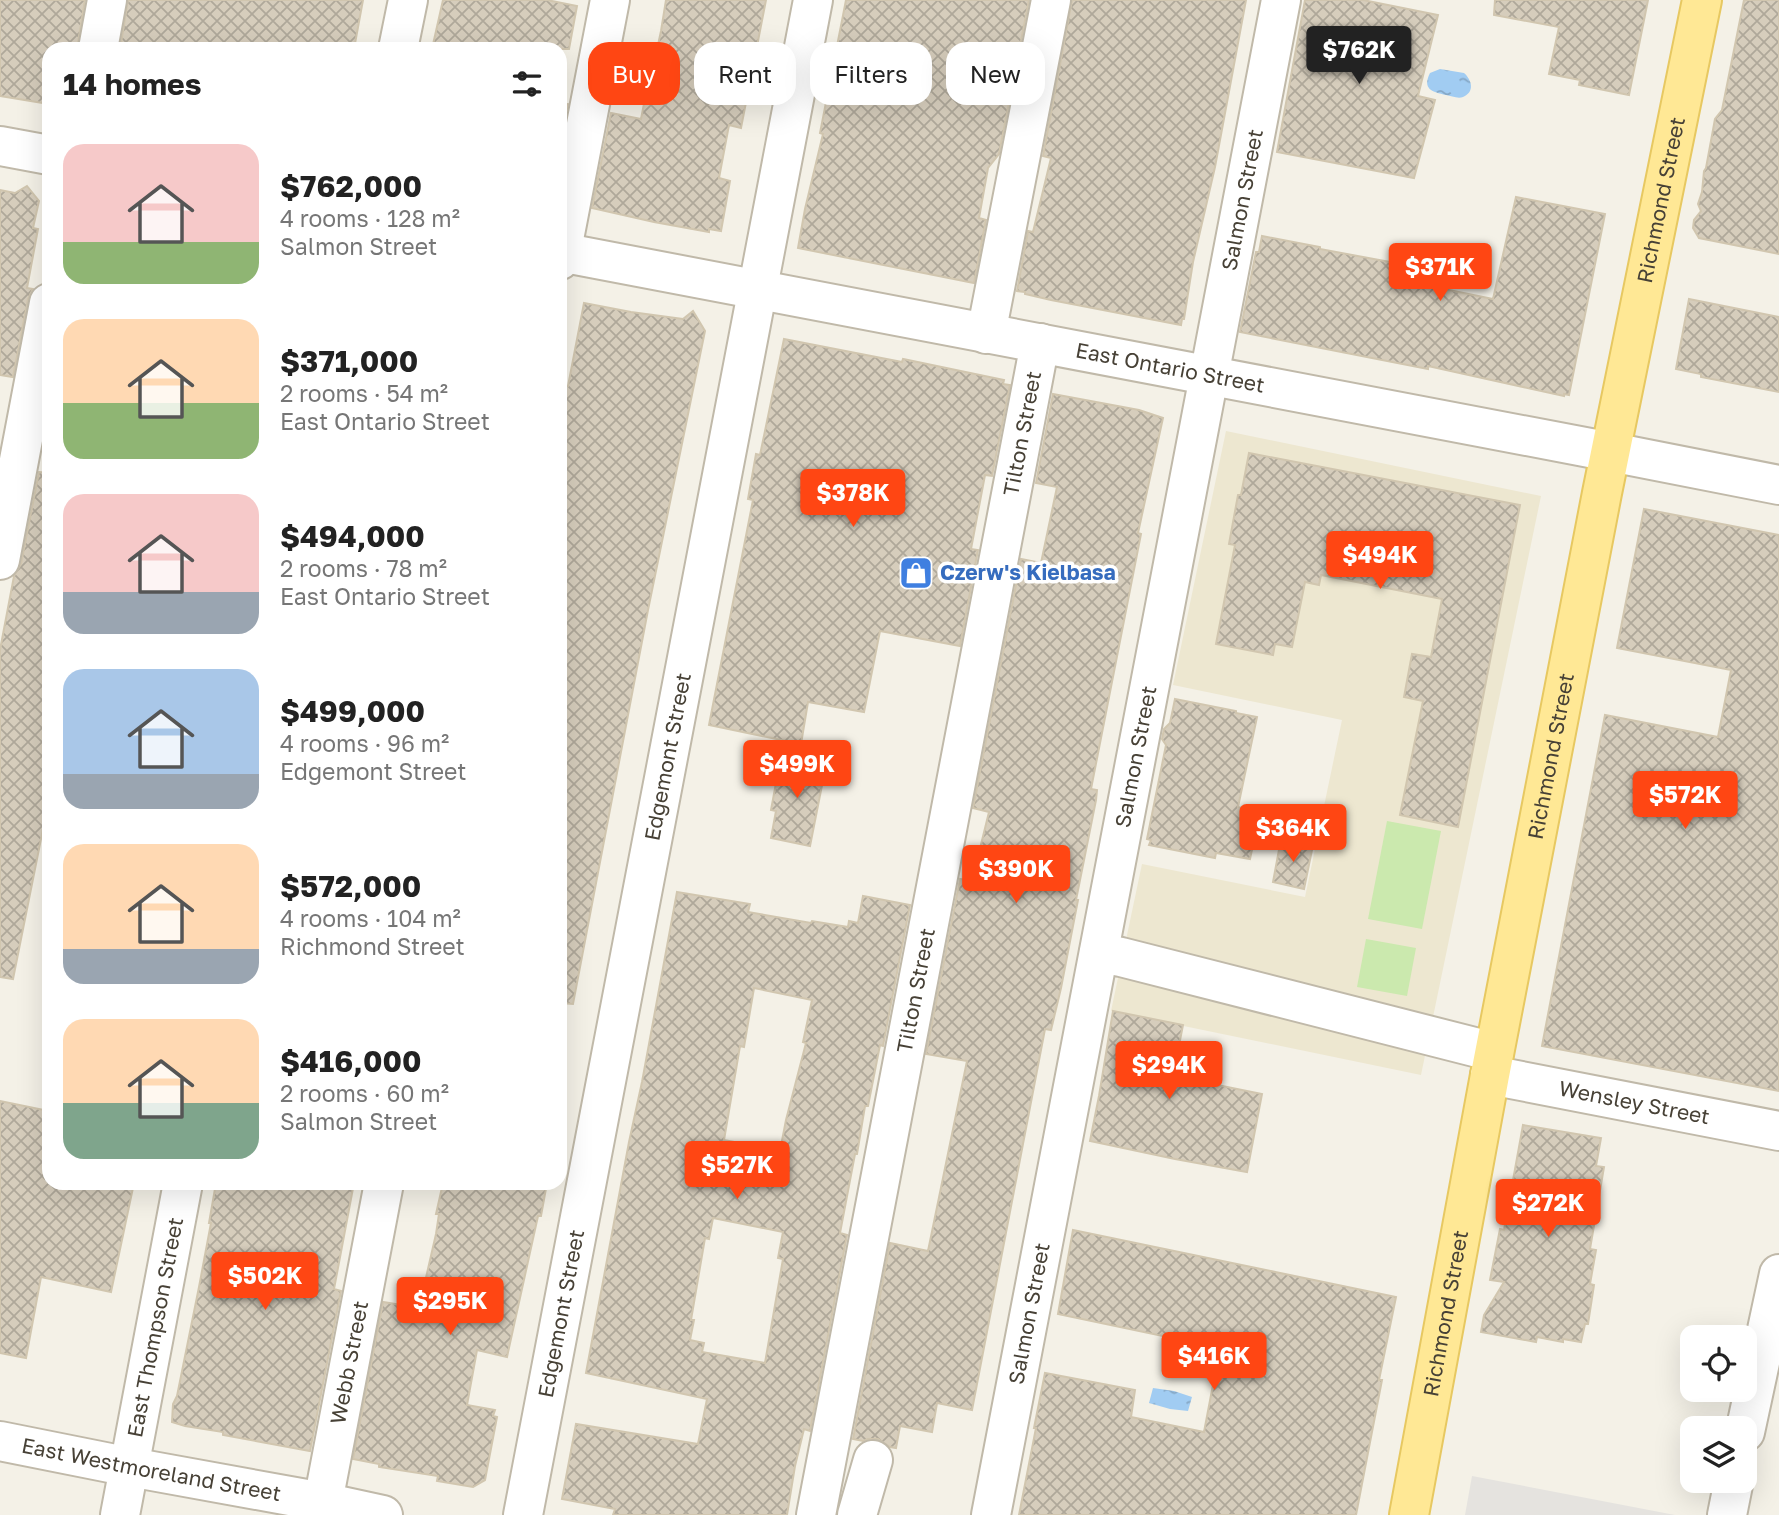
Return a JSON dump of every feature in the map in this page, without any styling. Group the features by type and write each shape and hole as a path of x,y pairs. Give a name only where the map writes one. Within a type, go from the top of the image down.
{"main road":[{"name":"Richmond Street","path":"1409,1515 1492,1064 1702,0"}],"street":[{"path":"99,42 107,0"},
{"path":"399,42 408,0"},
{"path":"567,219 610,0"},
{"name":"Edgemont Street","path":"523,1515 813,0"},
{"path":"986,334 1051,0"},
{"name":"Salmon Street","path":"991,1515 1281,0"},
{"path":"0,146 42,154"},
{"name":"East Ontario Street","path":"567,256 1040,343 1779,485"},
{"path":"0,559 42,340"},
{"name":"Tilton Street","path":"816,1515 1040,343"},
{"name":"Wensley Street","path":"1098,953 1121,957 1492,1064 1779,1131"},
{"name":"East Thompson Street","path":"121,1515 182,1190"},
{"name":"Webb Street","path":"323,1502 383,1190"},
{"path":"1748,1416 1779,1274"},
{"name":"East Westmoreland Street","path":"0,1441 323,1502 368,1514"},
{"path":"857,1515 873,1461"},
{"path":"1727,1515 1731,1493"}],"shaded area":[{"path":"1226,431 1541,496 1421,1075 1111,1011 1142,864 1305,897 1342,720 1173,685"},
{"path":"1472,1476 1675,1515 1465,1515"}],"green space":[{"path":"1387,821 1441,831 1422,929 1368,919"},
{"path":"1366,939 1416,948 1407,996 1357,987"}],"water":[{"path":"1440,69 1464,73 1469,79 1471,89 1467,95 1457,98 1430,89 1427,83 1430,73"},
{"path":"1153,1388 1192,1397 1188,1411 1149,1403"}],"building":[{"path":"0,0 85,0 78,42 42,42 42,103 0,96"},
{"path":"128,0 363,0 355,42 121,42"},
{"path":"443,0 547,0 577,6 569,49 567,42 434,42"},
{"path":"666,0 766,0 758,42 694,42 694,105 745,105 741,128 729,125 719,178 730,181 721,231 709,229 709,232 592,208 611,113 641,119 644,105 680,105 680,42 659,42"},
{"path":"846,0 1029,0 1021,42 946,42 946,105 1009,105 999,154 988,168 979,218 986,220 974,283 798,248 823,134 820,133 825,105 932,105 932,42 838,42"},
{"path":"1072,0 1246,0 1215,167 1181,325 1017,291 1028,231 1033,232 1051,158 1043,156"},
{"path":"1305,0 1363,0 1438,15 1418,96 1435,100 1414,178 1277,152"},
{"path":"1495,0 1648,0 1629,95 1579,85 1580,80 1549,74 1559,27 1494,15"},
{"path":"1744,0 1779,0 1779,254 1699,238 1693,228 1694,220 1701,211 1698,204 1704,171 1715,119 1722,110"},
{"path":"27,186 39,201 33,228 38,229 27,288 33,289 28,299 13,377 0,375 0,190 15,193"},
{"path":"1516,197 1605,214 1569,395 1240,332 1256,252 1259,252 1262,236 1390,262 1390,258 1425,262 1420,283 1493,299"},
{"path":"1689,299 1779,317 1779,392 1701,377 1701,374 1676,369"},
{"path":"584,303 683,319 693,311 705,331 648,610 573,1004 567,1004 568,386"},
{"path":"784,339 902,362 903,359 1004,380 1003,384 1010,385 992,476 985,475 971,549 978,550 960,646 880,631 864,712 808,702 801,744 709,725 753,500 748,499 756,454 760,455"},
{"path":"1053,394 1139,410 1163,418 1138,533 1141,534 1091,789 1097,790 1096,800 1078,900 1051,1030 1045,1029 972,1410 937,1403 932,1432 900,1426 896,1448 878,1439 853,1439 890,1243 928,1251 967,1061 926,1054 960,879 972,881 989,812 973,808 1021,559 1041,563 1057,487 1036,483"},
{"path":"1249,453 1520,505 1458,827 1400,815 1423,701 1404,697 1412,654 1431,657 1442,599 1321,575 1319,585 1305,582 1292,647 1275,644 1273,655 1216,644 1235,545 1229,544"},
{"path":"39,472 42,472 42,834 13,979 0,977 0,650 14,576 21,564"},
{"path":"1644,509 1779,535 1779,1091 1542,1046 1605,715 1718,737 1731,670 1617,648"},
{"path":"1175,699 1257,717 1238,807 1246,809 1243,824 1257,826 1250,859 1216,853 1215,858 1149,845 1151,840 1147,839 1166,745 1162,739 1164,729 1170,723"},
{"path":"781,756 826,765 810,846 771,838 776,811 771,810"},
{"path":"1281,839 1313,845 1304,889 1273,882"},
{"path":"677,892 750,904 748,912 848,927 849,921 858,923 863,896 910,905 883,1046 880,1045 855,1154 840,1233 847,1235 810,1431 804,1429 787,1515 613,1515 615,1509 562,1499 576,1424 698,1444 707,1399 586,1373","holes":["754,988 812,1000 803,1042 806,1043 780,1151 724,1140 740,1046 744,1047","713,1218 783,1232 778,1258 783,1259 765,1363 702,1352 704,1343 690,1340 705,1238 709,1239"]},
{"path":"1113,1011 1183,1025 1173,1076 1262,1094 1247,1172 1090,1141"},
{"path":"0,1101 42,1110 42,1190 133,1190 111,1292 41,1277 26,1358 0,1353"},
{"path":"1523,1125 1601,1138 1596,1166 1604,1167 1590,1249 1596,1250 1590,1284 1594,1285 1588,1324 1585,1324 1581,1342 1537,1337 1536,1342 1481,1332 1484,1315 1504,1282 1490,1280 1500,1229 1504,1230"},
{"path":"215,1190 353,1190 334,1289 341,1291 310,1451 223,1435 223,1432 172,1422 173,1404 177,1396 199,1287"},
{"path":"441,1190 546,1190 507,1357 477,1350 467,1405 495,1410 493,1416 497,1417 485,1480 473,1487 437,1481 438,1476 379,1467 379,1464 353,1459 383,1302 419,1308 436,1234 439,1214 436,1214"},
{"path":"1073,1230 1396,1297 1356,1515 1019,1515 1045,1373 1135,1390 1131,1417 1204,1432 1220,1348 1058,1314"}],"place":[{"name":"Czerw's Kielbasa","path":"916,573"}]}
